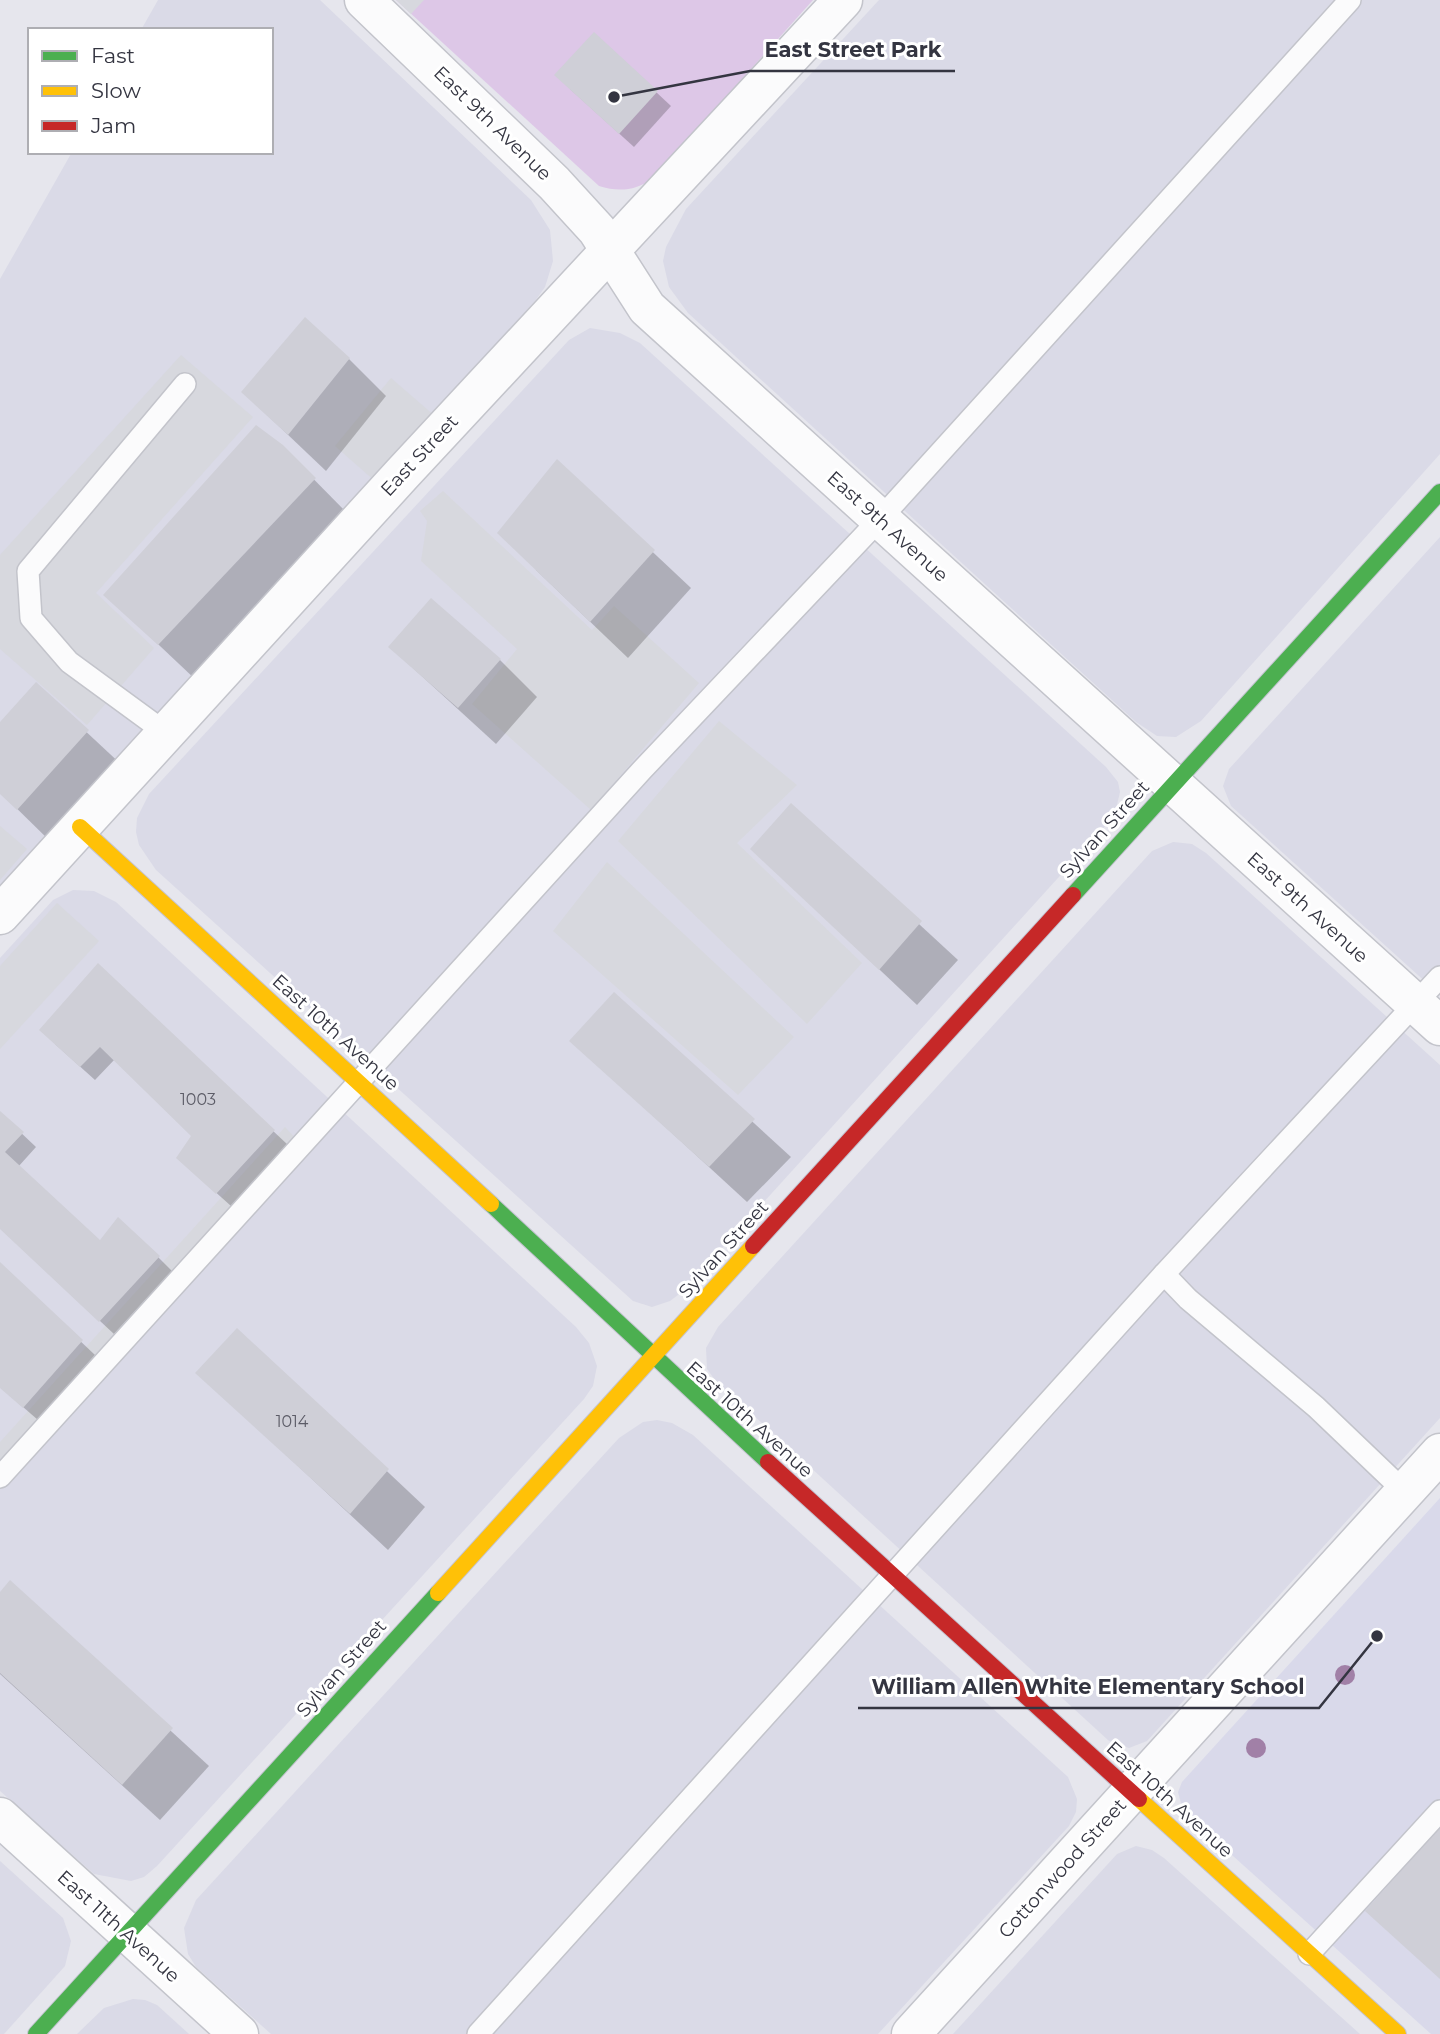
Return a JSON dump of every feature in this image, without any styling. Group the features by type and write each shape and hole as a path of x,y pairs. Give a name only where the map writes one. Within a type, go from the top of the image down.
{"street":[{"name":"East 9th Avenue","path":"364,0 554,183 597,230 647,308 1173,784 1432,1002"},
{"name":"East Street","path":"0,915 844,0"},
{"name":"Sylvan Street","path":"36,2034 1440,492"},
{"name":"East 10th Avenue","path":"80,827 359,1081 611,1314 653,1358 892,1577 1398,2034"},
{"name":"Cottonwood Street","path":"911,2034 1440,1453"},
{"name":"East 11th Avenue","path":"0,1817 239,2034"}],"lane":[{"path":"0,1476 642,770 880,519 1350,0"},
{"path":"166,733 69,662 31,618 28,571 185,384"},
{"path":"478,2034 1164,1274 1432,1002"},
{"path":"1164,1274 1188,1299 1316,1408 1405,1492"},
{"path":"1310,1954 1440,1811"}],"shaded area":[{"path":"158,0 320,0 531,200 550,230 553,261 545,287 535,301 0,889 0,279 71,154 273,154 273,28 142,28"},
{"path":"396,0 813,0 652,179 639,186 620,190 599,186"},
{"path":"396,0 424,0 411,14"},
{"path":"879,0 1440,0 1440,454 1201,721 1176,737 1157,736 1136,722 688,313 669,287 663,261 666,247 686,209"},
{"path":"590,328 620,333 640,343 1106,767 1118,782 1120,792 1116,809 1106,825 682,1292 670,1301 652,1307 633,1301 156,870 139,845 136,832 137,818 149,794 569,340"},
{"path":"181,355 253,417 96,593 154,648 87,725 0,649 0,555"},
{"path":"391,378 436,417 376,482 335,446"},
{"path":"443,491 592,630 614,606 699,683 591,810 472,704 517,649 421,561 427,521 420,511"},
{"path":"1440,537 1440,995 1231,806 1223,786 1229,769"},
{"path":"719,721 797,785 737,843 862,963 807,1024 618,841"},
{"path":"0,826 27,849 0,880"},
{"path":"1173,842 1192,844 1206,853 1440,1065 1440,1418 1147,1741 1129,1748 1109,1741 715,1380 707,1369 706,1348 718,1327 1152,851"},
{"path":"607,862 794,1037 738,1095 553,931"},
{"path":"73,890 94,891 116,902 576,1327 589,1343 597,1366 593,1386 584,1399 157,1866 144,1877 131,1881 94,1874 0,1791 0,958 53,900"},
{"path":"57,903 99,941 0,1049 0,966"},
{"path":"285,1127 302,1145 0,1476 0,1442"},
{"path":"657,1420 672,1423 693,1435 1068,1777 1077,1799 1076,1812 1069,1826 878,2034 271,2034 196,1967 188,1954 184,1928 196,1900 619,1438 643,1422"},
{"path":"1440,1498 1440,2034 1431,2034 1183,1811 1178,1792 1182,1782"},
{"path":"1136,1846 1152,1850 1164,1858 1360,2034 953,2034 1117,1854"},
{"path":"0,1861 63,1918 71,1941 65,1966 4,2034 0,2034"},
{"path":"133,1999 157,2005 189,2034 77,2034 104,2008"}],"building":[{"path":"594,32 658,91 619,134 554,75"},
{"path":"305,317 350,358 288,435 241,392"},
{"path":"256,425 283,445 316,478 158,645 103,595"},
{"path":"557,459 655,550 590,622 497,533"},
{"path":"431,598 501,659 458,708 388,647"},
{"path":"36,682 89,730 17,810 0,794 0,722"},
{"path":"791,803 922,921 879,970 750,849"},
{"path":"98,963 275,1130 216,1194 176,1158 191,1136 100,1047 80,1067 39,1030"},
{"path":"614,992 755,1119 709,1167 569,1041"},
{"path":"0,1111 24,1132 5,1152 100,1240 118,1217 160,1256 99,1322 0,1229"},
{"path":"0,1262 83,1340 23,1408 0,1388"},
{"path":"237,1328 389,1469 350,1514 195,1373"},
{"path":"10,1580 173,1728 122,1785 0,1673 0,1592"},
{"path":"1440,1828 1440,1979 1365,1911"}],"traffic: fast":[{"path":"1073,895 1440,492"},
{"path":"491,1204 768,1462"},
{"path":"36,2034 438,1593"}],"traffic: slow":[{"path":"80,827 491,1204"},
{"path":"438,1593 753,1246"},
{"path":"1139,1799 1398,2034"}],"traffic: jam":[{"path":"753,1246 1073,895"},
{"path":"768,1462 1139,1799"}],"place":[{"name":"East Street Park","path":"614,97"},
{"name":"William Allen White Elementary School","path":"1377,1636"}]}
